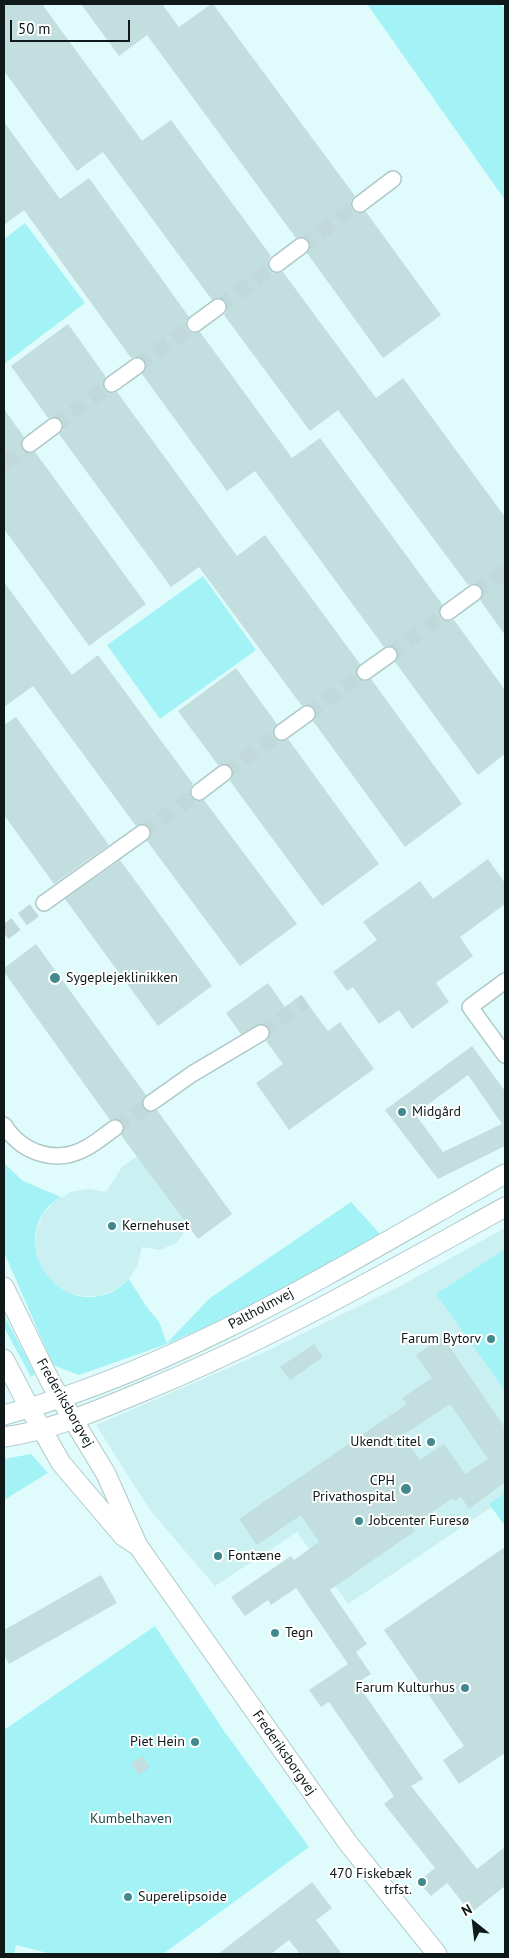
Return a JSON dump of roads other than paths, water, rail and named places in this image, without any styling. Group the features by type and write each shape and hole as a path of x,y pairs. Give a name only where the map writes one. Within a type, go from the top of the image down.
{"street":[{"path":"360,204 393,179"},
{"path":"277,264 302,246"},
{"path":"195,324 218,307"},
{"path":"112,384 137,366"},
{"path":"30,444 54,426"},
{"path":"448,612 474,593"},
{"path":"365,672 389,655"},
{"path":"282,732 307,714"},
{"path":"199,792 224,773"},
{"path":"44,903 142,833"},
{"path":"505,982 470,1007 505,1055"},
{"path":"151,1103 192,1074 261,1033"},
{"path":"4,1125 10,1134 26,1147 46,1156 65,1156 86,1149 115,1128"},
{"name":"Paltholmvej","path":"4,1415 60,1398 118,1377 207,1339 505,1174"},
{"name":"Paltholmvej","path":"4,1437 41,1430 73,1420 194,1371 255,1342 505,1207"},
{"name":"Frederiksborgvej","path":"4,1287 60,1398 106,1474 138,1546 348,1843 437,1954"},
{"name":"Frederiksborgvej","path":"4,1359 41,1430 61,1463 122,1536 138,1546"}],"tunnel":[{"path":"301,246 360,204"},
{"path":"218,307 277,264"},
{"path":"137,366 195,324"},
{"path":"54,426 112,384"},
{"path":"4,463 30,444"},
{"path":"474,593 505,571"},
{"path":"389,655 448,612"},
{"path":"307,714 365,672"},
{"path":"224,773 282,732"},
{"path":"142,833 199,792"},
{"path":"4,933 44,903"},
{"path":"261,1033 306,1001"},
{"path":"115,1128 151,1103"}],"place":[{"name":"Sygeplejeklinikken","path":"55,978"},
{"name":"Midgård","path":"402,1112"},
{"name":"Kernehuset","path":"112,1226"},
{"name":"Farum Bytorv","path":"491,1339"},
{"name":"Ukendt titel","path":"431,1442"},
{"name":"CPH Privathospital","path":"406,1489"},
{"name":"Jobcenter Furesø","path":"359,1521"},
{"name":"Fontæne","path":"218,1556"},
{"name":"Tegn","path":"275,1633"},
{"name":"Farum Kulturhus","path":"465,1688"},
{"name":"Piet Hein","path":"195,1742"},
{"name":"470 Fiskebæk trfst.","path":"422,1882"},
{"name":"Superelipsoide","path":"128,1897"}],"park label":[{"name":"Kumbelhaven","path":"131,1819"}]}
